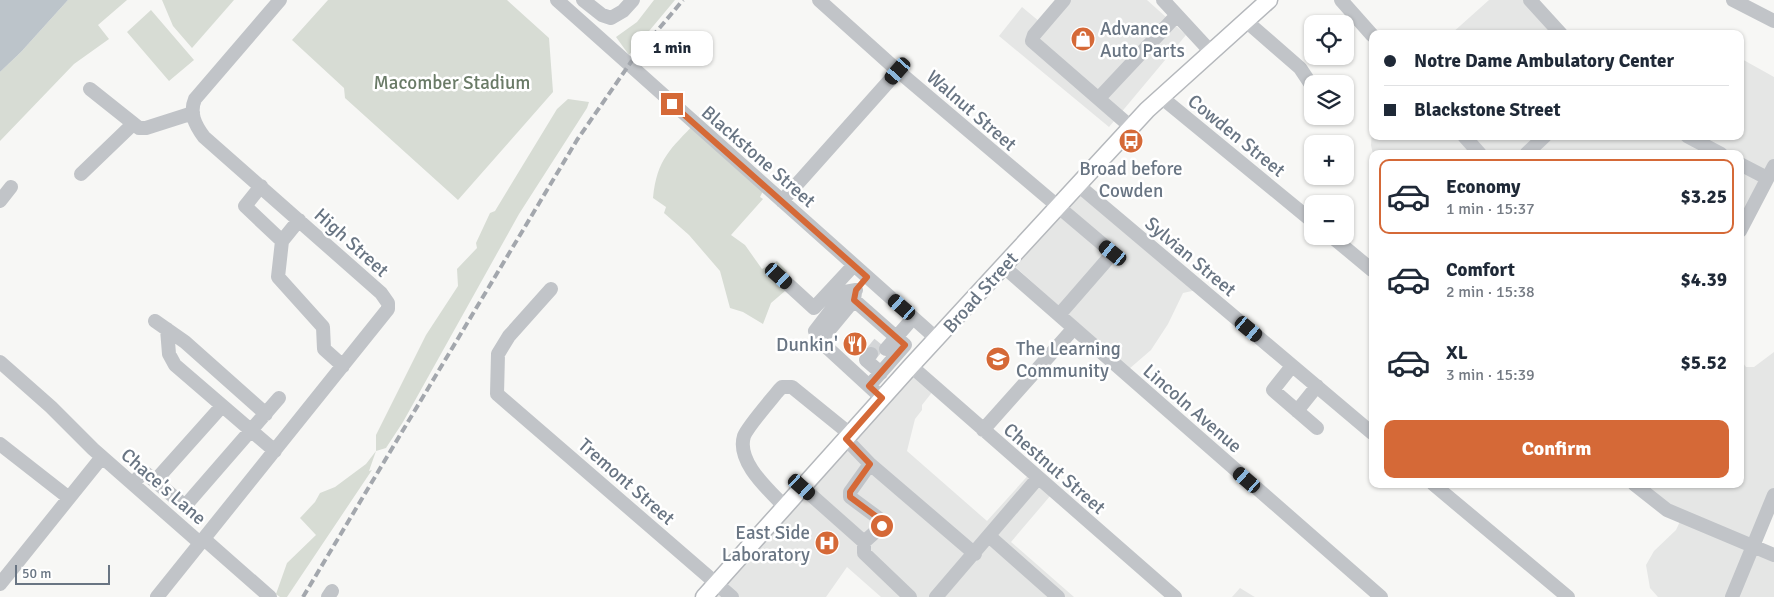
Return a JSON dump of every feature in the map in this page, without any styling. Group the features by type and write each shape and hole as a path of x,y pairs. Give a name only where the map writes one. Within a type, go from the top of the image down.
{"main road":[{"name":"Broad Street","path":"704,597 882,398 1131,128 1161,97 1269,0"}],"street":[{"path":"90,89 139,128 146,128 192,113 195,99 280,0"},
{"name":"Blackstone Street","path":"557,0 937,339"},
{"path":"583,0 602,15 611,18 623,11 633,0"},
{"name":"Walnut Street","path":"819,0 1057,208 1113,253 1059,316"},
{"path":"1064,0 1034,35 1032,41 1100,98 1131,128"},
{"path":"1163,0 1211,52"},
{"path":"1341,0 1369,32"},
{"path":"1530,0 1557,30"},
{"path":"1733,0 1774,21"},
{"path":"1100,98 1176,16"},
{"path":"1246,21 1300,68 1304,75"},
{"path":"782,201 898,71"},
{"name":"Cowden Street","path":"1161,97 1304,214"},
{"name":"High Street","path":"157,597 385,314 388,303 381,293 204,137 194,122 192,113"},
{"path":"81,174 133,124"},
{"path":"1468,140 1476,150"},
{"path":"1530,150 1541,140"},
{"path":"1695,140 1713,150"},
{"path":"1744,166 1767,178"},
{"path":"1744,223 1774,166"},
{"name":"Sylvian Street","path":"1078,185 1369,430"},
{"path":"260,186 245,206 282,241"},
{"path":"0,201 11,187"},
{"path":"299,220 282,241 278,277 323,327 324,349 343,366"},
{"path":"1342,245 1369,268"},
{"path":"779,276 814,308 854,265"},
{"name":"Lincoln Avenue","path":"1003,266 1381,597"},
{"path":"867,277 855,295 845,292 815,331 820,341 882,398"},
{"name":"Tremont Street","path":"551,289 509,336 498,354 497,394 732,597"},
{"name":"Chestnut Street","path":"855,295 897,338 915,362 983,430 1174,597"},
{"path":"869,386 878,357 913,318"},
{"path":"266,414 161,325 172,362 275,452"},
{"path":"983,430 1074,328"},
{"path":"878,357 897,338"},
{"name":"Chace's Lane","path":"0,362 102,457 270,597"},
{"path":"1292,366 1273,390 1317,428"},
{"path":"1297,411 1317,386"},
{"path":"785,507 751,471 744,448 744,436 779,390 782,387 792,387 848,436 870,464 975,554"},
{"path":"132,483 144,472 185,506 279,398"},
{"path":"156,481 222,406"},
{"path":"0,444 69,498"},
{"path":"0,584 102,457"},
{"path":"870,464 850,492 850,497 881,520 882,526 864,542 864,553 910,597"},
{"path":"936,597 975,554 1038,478"},
{"path":"802,487 864,542"},
{"path":"1438,488 1568,597"},
{"path":"1639,488 1667,510 1774,555"},
{"path":"1732,597 1774,495"},
{"path":"989,536 1058,597"}],"shaded area":[{"path":"0,0 68,0 21,52 0,72"},
{"path":"1059,0 1147,0 1186,35 1109,127 999,36 1022,7 1040,22"},
{"path":"1489,0 1537,0 1564,30 1455,30"},
{"path":"1744,60 1774,77 1774,166 1744,222 1744,150 1372,150 1371,140 1744,140"},
{"path":"1080,184 1206,288 1183,293 1168,324 1151,350 1129,369 1010,262"},
{"path":"1774,352 1774,493 1753,542 1774,553 1774,597 1658,597 1650,588 1646,565 1654,551 1676,530 1683,515 1646,488 1744,488 1744,364 1746,367 1754,367"},
{"path":"914,365 937,386 922,405 922,410 915,419 907,451 987,521 1033,470 1056,489 1011,542 1074,597 881,597 847,567 826,597 702,597"},
{"path":"1240,588 1253,596 1255,597 1232,597"}],"green space":[{"path":"68,0 127,0 98,25 109,39 74,64 0,141 0,72 21,52"},
{"path":"162,0 234,0 192,48 173,26"},
{"name":"Macomber Stadium","path":"328,0 507,0 549,38 553,92 458,200 345,98 344,88 292,40"},
{"path":"654,0 675,0 629,55 616,37 637,22"},
{"path":"151,10 194,60 169,81 127,32"},
{"path":"568,99 589,102 519,214 403,422 386,448 376,451 376,435 426,335 458,286 457,269 477,248 476,243 490,213 495,211 557,109"},
{"path":"696,122 767,183 760,197 763,199 731,235 745,245 762,269 777,261 787,271 785,291 771,303 763,324 743,312 730,308 720,271 689,235 664,213 666,207 653,198 655,184 662,163 672,147"},
{"path":"376,451 369,471 372,470 287,597 280,597 276,594 287,563 316,535 300,518 315,502 320,493 335,487 366,464"}],"tunnel":[{"path":"871,354 880,343"}],"railway":[{"path":"303,597 577,140 631,62 683,0"}],"place":[{"name":"Advance Auto Parts","path":"1083,39"},
{"name":"Broad before Cowden","path":"1131,141"},
{"name":"Dunkin'","path":"855,344"},
{"name":"The Learning Community","path":"998,359"},
{"name":"East Side Laboratory","path":"827,543"}],"route":[{"path":"672,104 867,277 856,290 854,300 905,345 869,386 882,398 846,439 870,464 850,492 850,497 881,520 882,526"}]}
